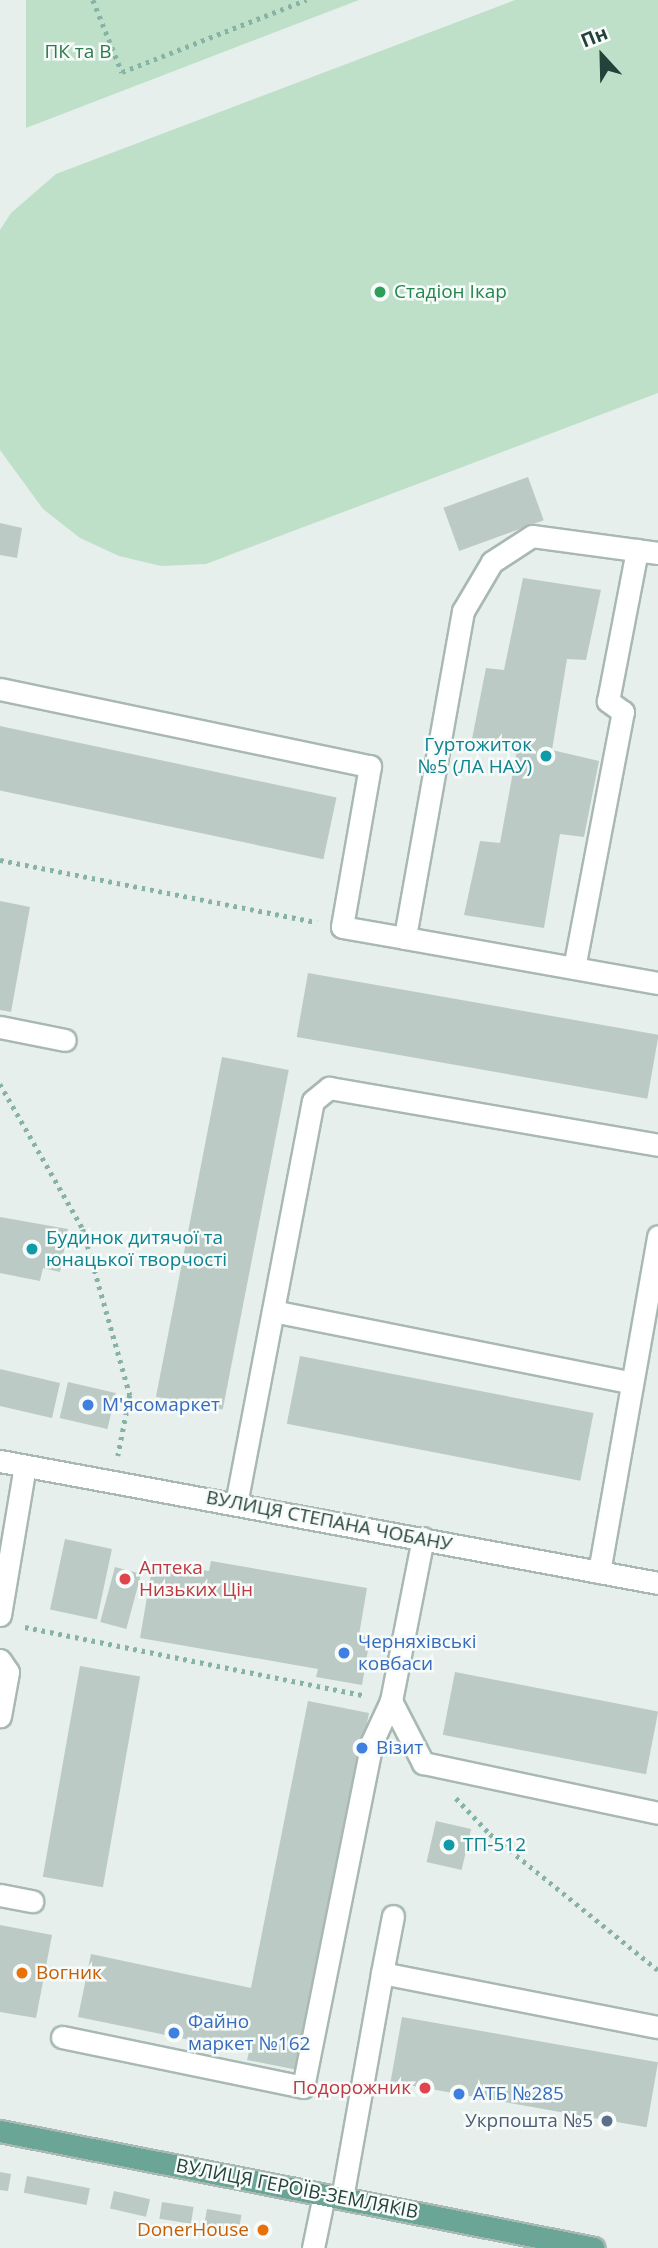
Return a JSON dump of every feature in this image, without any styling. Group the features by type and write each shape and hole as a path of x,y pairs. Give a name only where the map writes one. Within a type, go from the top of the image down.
{"main road":[{"name":"ВУЛИЦЯ ГЕРОЇВ-ЗЕМЛЯКІВ","path":"0,2131 594,2248"}],"street":[{"path":"405,938 469,601 492,562 532,536 648,551 608,701 623,712 573,968"},
{"path":"0,689 370,766 342,927 658,983"},
{"path":"0,1027 65,1040"},
{"path":"236,1504 313,1101 330,1088 658,1144"},
{"path":"599,1572 658,1236"},
{"path":"273,1311 632,1383"},
{"name":"ВУЛИЦЯ СТЕПАНА ЧОБАНУ","path":"0,1461 658,1583"},
{"path":"7,1620 25,1466"},
{"path":"62,2037 303,2087 372,1742 391,1701 423,1538"},
{"path":"0,1660 8,1672 0,1716"},
{"path":"391,1701 423,1763 658,1813"},
{"path":"0,1895 32,1901"},
{"path":"313,2248 333,2197 393,1916"},
{"path":"382,1973 658,2027"}],"path":[{"path":"93,0 122,72 306,0"},
{"path":"0,860 342,927"},
{"path":"0,1084 83,1230 127,1382 130,1395 113,1481"},
{"path":"7,1620 391,1701"},
{"path":"423,1763 490,1834 658,1970"}],"green space":[{"name":"ПК та В","path":"26,0 359,0 26,128"},
{"name":"Стадіон Ікар","path":"515,0 658,0 658,393 206,564 161,566 119,556 80,538 43,509 0,450 0,230 11,213 56,174"}],"building":[{"path":"528,477 544,520 459,551 443,508"},
{"path":"0,523 22,528 17,558 0,555"},
{"name":"Гуртожиток №5 (ЛА НАУ)","path":"523,578 601,590 586,660 567,659 552,750 599,761 584,837 560,834 544,928 464,915 480,841 500,843 517,750 471,744 486,668 504,670"},
{"path":"0,726 336,798 323,859 0,790"},
{"path":"0,901 30,907 11,1012 0,1010"},
{"path":"308,973 658,1035 647,1099 297,1037"},
{"path":"222,1057 289,1070 223,1410 156,1397"},
{"name":"Будинок дитячої та юнацької творчості","path":"0,1217 68,1229 60,1272 43,1268 40,1281 0,1273"},
{"path":"300,1356 594,1413 580,1481 287,1424"},
{"path":"0,1369 60,1383 52,1418 0,1406"},
{"name":"М'ясомаркет","path":"68,1382 116,1393 107,1429 60,1418"},
{"path":"65,1539 112,1549 97,1619 50,1609"},
{"path":"211,1561 367,1588 359,1635 370,1638 362,1685 316,1677 318,1669 140,1638 153,1562 209,1571"},
{"path":"115,1567 141,1574 126,1629 100,1622"},
{"path":"80,1666 140,1677 103,1887 43,1877"},
{"path":"455,1672 658,1711 646,1774 443,1735"},
{"path":"308,1701 369,1713 298,2070 247,2060 249,2052 78,2017 91,1954 251,1988"},
{"name":"ТП-512","path":"436,1821 471,1829 462,1870 427,1862"},
{"name":"Вогник","path":"0,1925 52,1935 36,2018 0,2012"},
{"path":"402,2017 658,2062 647,2127 391,2082"},
{"path":"0,2172 11,2174 8,2191 0,2190"},
{"path":"27,2176 90,2188 87,2205 24,2193"},
{"path":"114,2191 150,2199 146,2217 110,2209"},
{"path":"162,2202 194,2207 191,2224 159,2219"},
{"path":"207,2209 241,2215 238,2233 204,2227"}],"place":[{"name":"Стадіон Ікар","path":"380,292"},
{"name":"Гуртожиток №5 (ЛА НАУ)","path":"546,756"},
{"name":"Будинок дитячої та юнацької творчості","path":"32,1249"},
{"name":"М'ясомаркет","path":"88,1405"},
{"name":"Аптека Низьких Цін","path":"125,1579"},
{"name":"Черняхівські ковбаси","path":"344,1653"},
{"name":"Візит","path":"362,1748"},
{"name":"ТП-512","path":"449,1845"},
{"name":"Вогник","path":"22,1973"},
{"name":"Файно маркет №162","path":"174,2033"},
{"name":"Подорожник","path":"425,2088"},
{"name":"АТБ №285","path":"459,2094"},
{"name":"Укрпошта №5","path":"607,2121"},
{"name":"DonerHouse","path":"263,2230"}]}
